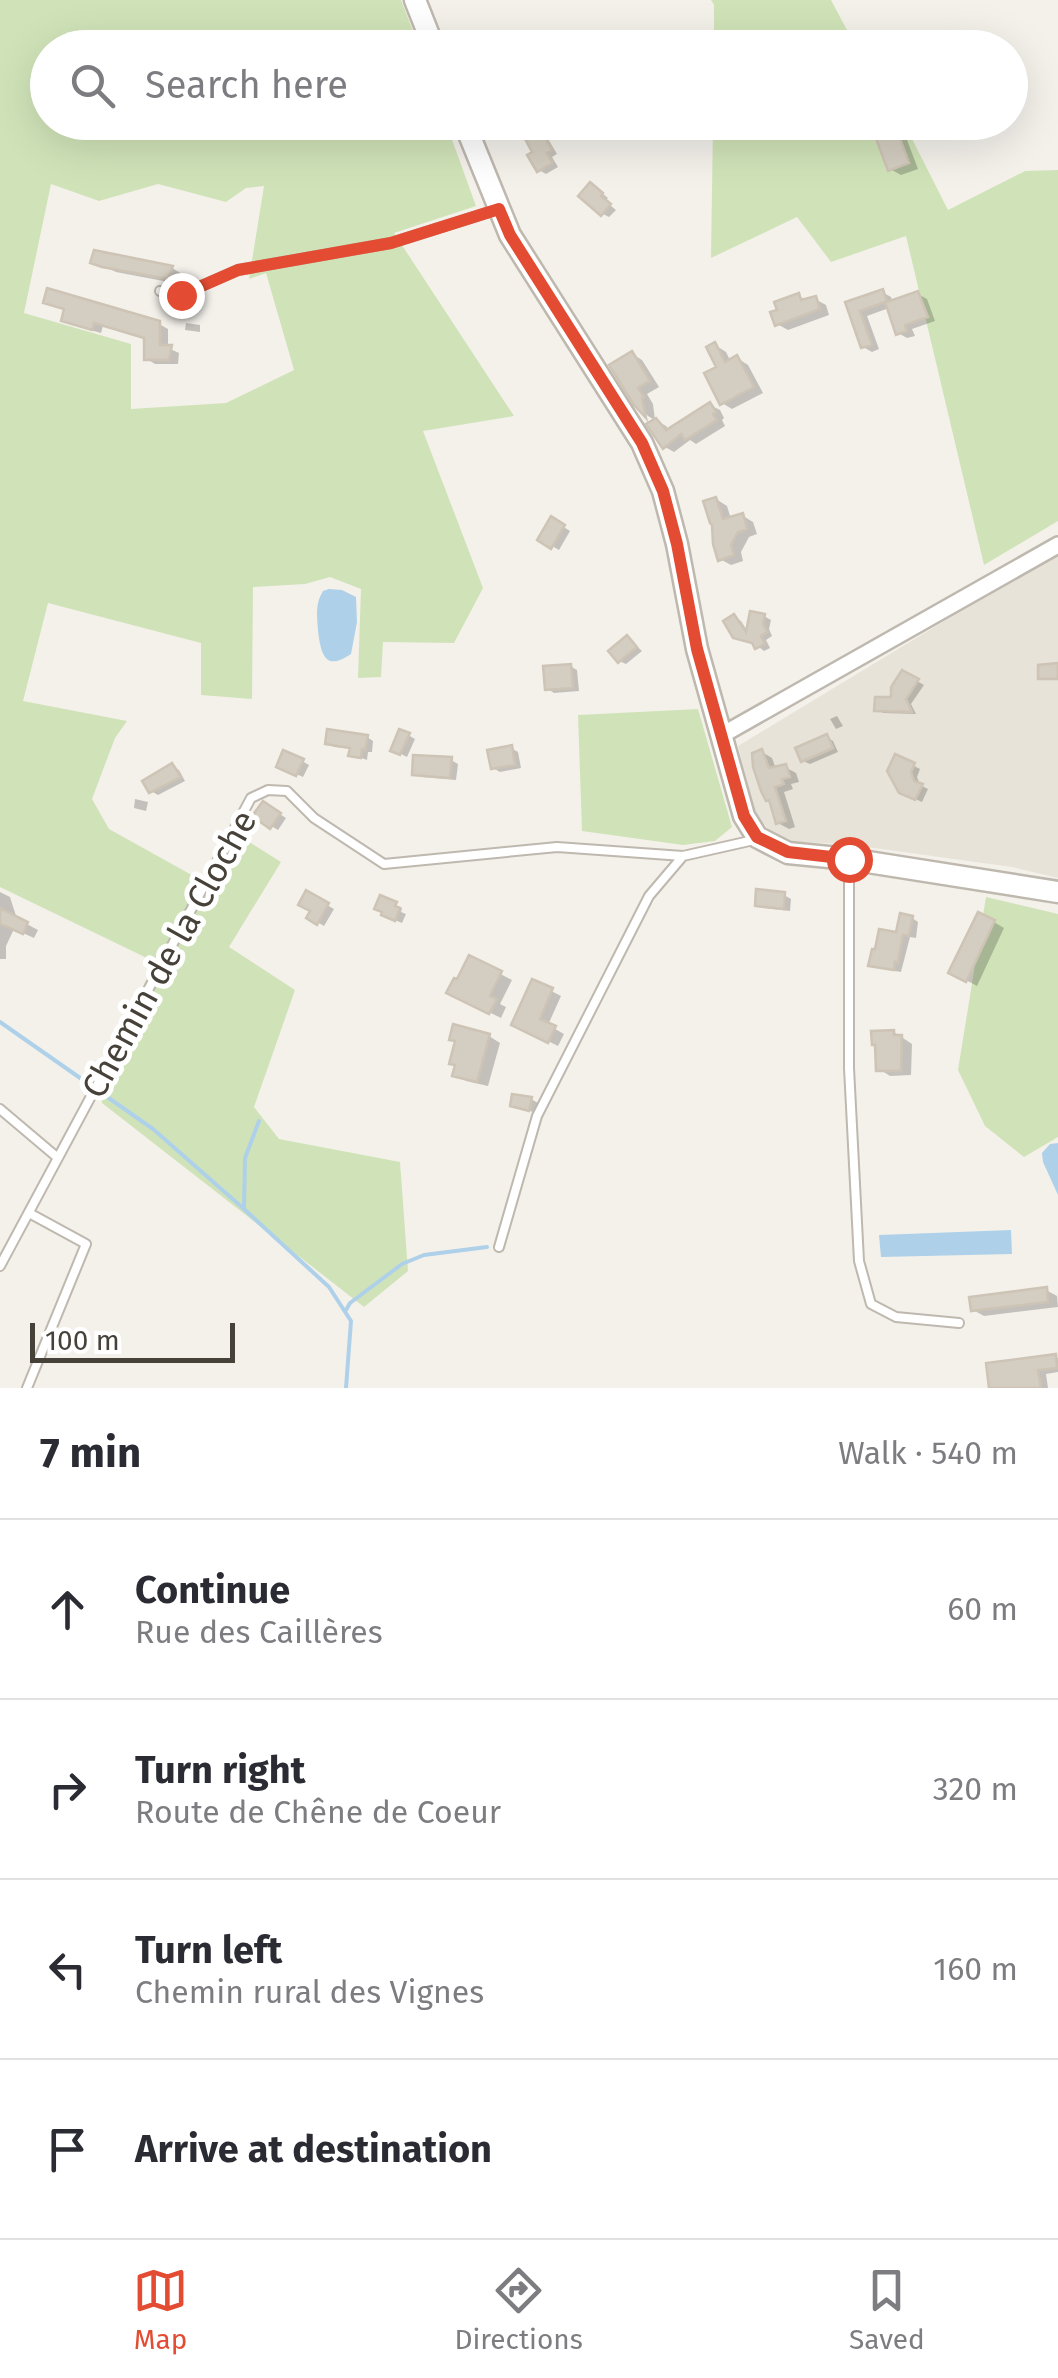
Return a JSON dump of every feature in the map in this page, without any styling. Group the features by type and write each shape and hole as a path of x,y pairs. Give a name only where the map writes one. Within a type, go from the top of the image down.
{"street":[{"path":"415,0 427,30"},
{"path":"471,140 510,235 642,443 663,491 697,649 744,816 757,837 788,852 1058,892"},
{"path":"722,735 1058,545"}],"lane":[{"path":"160,291 181,295 238,270 391,243 499,209"},
{"name":"Chemin de la Cloche","path":"0,1266 252,798 268,790 287,791 314,818 384,864 556,847 683,856 757,837"},
{"path":"498,1248 537,1116 650,896 683,856"},
{"path":"849,859 849,1068 859,1260 871,1304 896,1317 959,1323"},
{"path":"0,1110 58,1158"},
{"path":"27,1388 86,1244 28,1212"}],"shaded area":[{"path":"1058,552 1058,878 1012,867 845,844 779,841 756,815 738,746"}],"green space":[{"path":"0,0 401,0 412,30 30,30 30,140 452,140 476,206 394,233 514,416 423,431 483,588 454,643 383,642 381,677 358,678 361,589 330,577 305,584 253,587 252,699 201,695 201,643 48,603 23,701 127,721 115,738 92,799 109,829 215,888 240,836 281,862 229,947 295,990 254,1107 279,1139 400,1162 408,1271 364,1307 102,1103 100,1076 155,962 0,887","holes":["51,184 99,201 158,184 226,202 246,188 264,186 249,279 266,273 294,370 226,403 131,409 131,344 24,313"]},
{"path":"711,0 831,0 847,30 714,30"},
{"path":"713,140 913,140 948,210 1025,171 1058,170 1058,521 984,565 906,236 831,262 797,217 711,258"},
{"path":"698,709 732,827 715,841 683,845 582,831 578,715"},
{"path":"986,897 1058,914 1058,1137 1024,1157 985,1126 958,1070"}],"water":[{"path":"329,589 356,597 357,622 351,654 335,661 323,653 318,631 319,601 323,591"},
{"path":"1058,1143 1058,1195 1042,1153 1050,1144"},
{"path":"1011,1230 1012,1254 881,1257 879,1235"}],"building":[{"path":"526,140 546,140 553,163 537,172 527,155 532,152"},
{"path":"877,140 901,140 909,163 888,171"},
{"path":"590,182 611,204 601,216 578,196"},
{"path":"94,250 173,266 168,279 102,267 90,263"},
{"path":"47,288 160,321 160,345 172,345 169,360 144,360 144,338 94,323 92,330 61,321 64,309 43,303"},
{"path":"883,289 887,302 918,291 928,317 905,325 907,331 896,335 885,302 860,311 872,345 861,348 845,302"},
{"path":"799,293 801,300 816,296 820,309 775,326 770,312 777,310 774,302"},
{"path":"715,342 725,362 737,355 754,387 720,405 704,373 716,367 706,347"},
{"path":"632,351 650,381 638,388 644,397 646,418 609,365"},
{"path":"710,402 717,420 685,440 681,434 663,449 646,424 656,418 666,430"},
{"path":"716,497 723,519 743,513 747,529 738,532 731,545 734,555 718,561 703,501"},
{"path":"551,516 565,525 551,549 537,540"},
{"path":"750,611 765,614 763,624 767,632 761,636 765,644 755,649 752,643 733,638 723,621 734,614 746,632"},
{"path":"627,635 637,647 618,663 608,651"},
{"path":"1058,663 1058,679 1038,679 1038,665"},
{"path":"571,664 573,688 545,690 543,666"},
{"path":"902,670 919,679 906,699 912,712 874,711 875,697 891,697 891,687"},
{"path":"327,729 368,735 361,758 348,756 350,748 325,744"},
{"path":"399,729 410,733 400,755 390,751"},
{"path":"827,734 833,748 801,762 795,748"},
{"path":"512,745 515,765 491,769 487,750"},
{"path":"762,749 769,768 786,764 790,777 775,787 786,821 776,824 753,767 752,753"},
{"path":"283,750 304,759 296,776 276,767"},
{"path":"895,754 915,763 911,772 914,781 923,784 915,800 899,793 887,771"},
{"path":"413,755 452,757 450,778 412,775"},
{"path":"172,763 181,777 149,793 142,781"},
{"path":"263,801 281,813 270,829 252,816"},
{"path":"756,889 785,892 784,909 755,906"},
{"path":"306,890 329,903 317,925 306,918 310,911 298,905"},
{"path":"380,895 397,902 395,906 400,908 395,921 374,909"},
{"path":"0,908 28,922 23,934 0,924"},
{"path":"978,912 995,920 966,982 948,973"},
{"path":"900,913 913,916 909,936 903,935 894,970 868,966 879,929 896,932"},
{"path":"469,955 502,971 490,996 497,999 489,1014 446,993"},
{"path":"532,979 553,988 540,1019 556,1026 548,1043 511,1025"},
{"path":"453,1024 490,1034 477,1082 452,1076 455,1065 449,1064 455,1041 449,1040"},
{"path":"894,1030 894,1035 902,1035 901,1071 876,1071 871,1031"},
{"path":"512,1094 532,1097 529,1111 510,1106"},
{"path":"1047,1287 1048,1302 971,1311 969,1297"},
{"path":"1056,1354 1057,1368 1038,1370 1041,1388 989,1388 986,1363"}],"waterway":[{"path":"0,1022 153,1129 244,1209"},
{"path":"259,1121 245,1158 244,1209 329,1287 351,1321 346,1388"},
{"path":"346,1310 402,1264 424,1255 487,1247"}],"route":[{"path":"181,295 238,270 391,243 499,209 510,235 642,443 663,491 697,649 744,816 757,837 788,852 849,859"}]}
